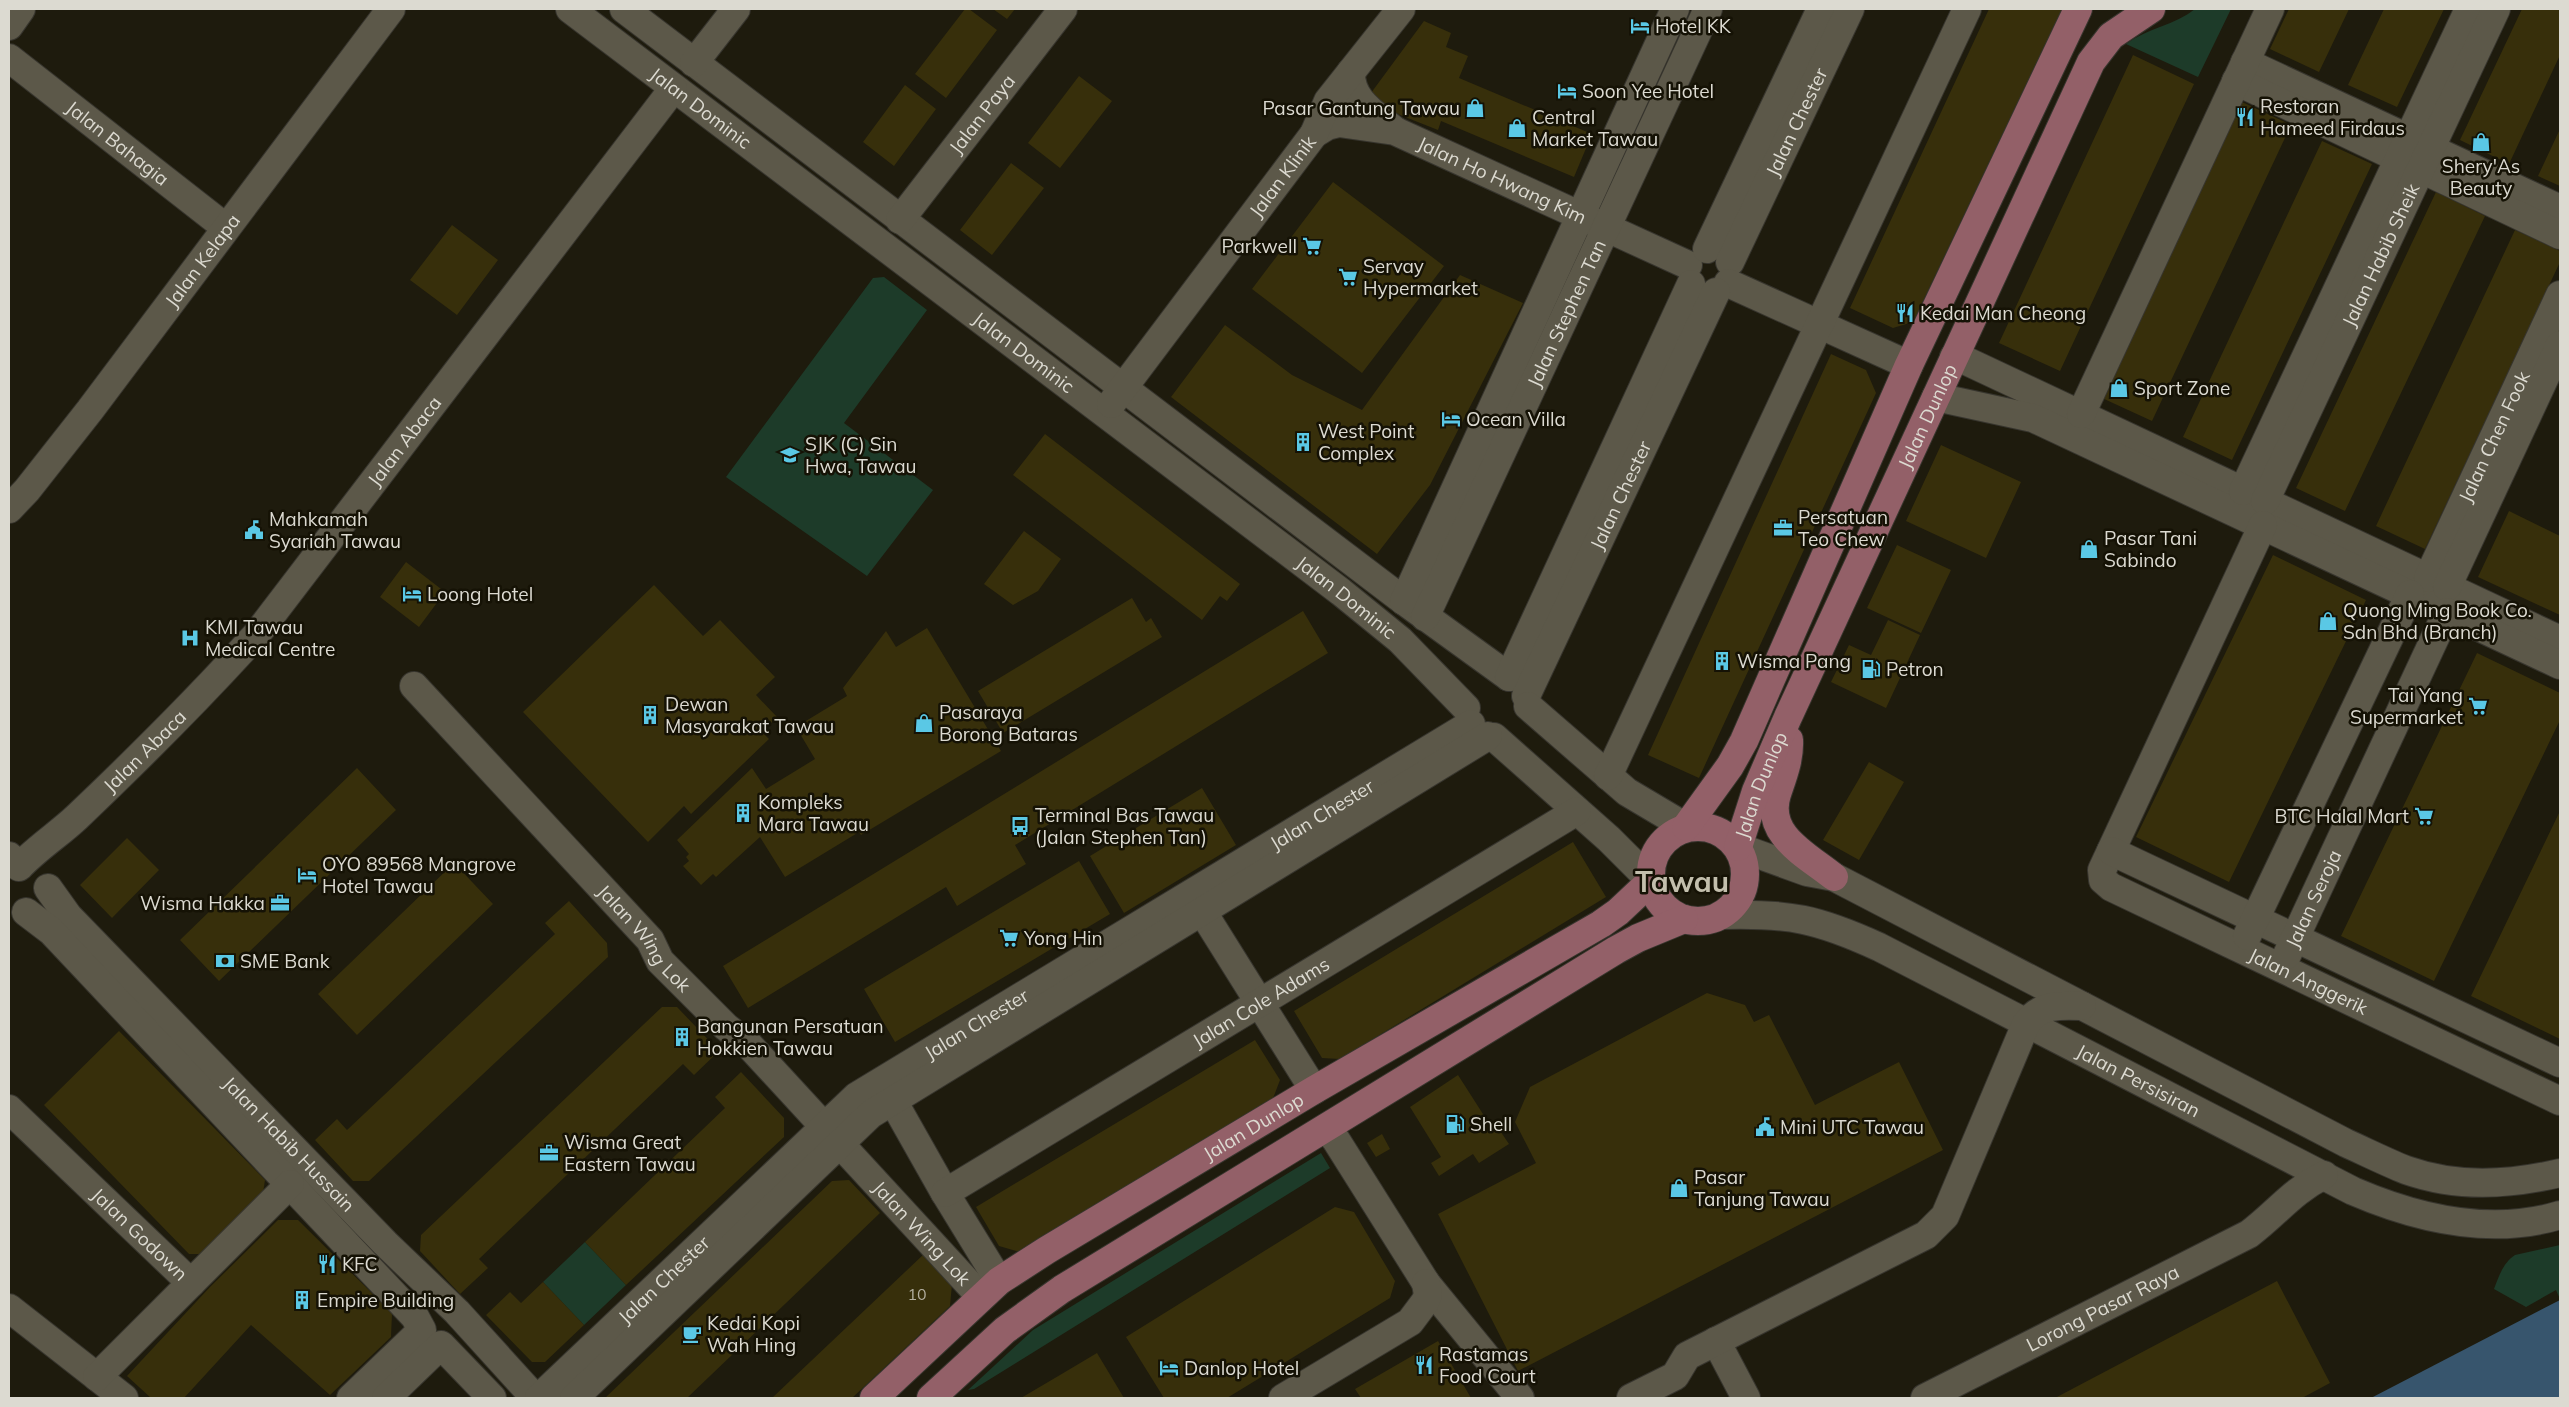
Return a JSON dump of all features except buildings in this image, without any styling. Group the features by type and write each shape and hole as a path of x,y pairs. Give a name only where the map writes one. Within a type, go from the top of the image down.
{"main road":[{"name":"Jalan Dunlop","path":"1686,827 1726,774 1744,741 1909,365 2078,9"},
{"name":"Jalan Dunlop","path":"1738,847 1756,790 1788,716 2091,62 2111,36 2151,9"},
{"path":"1884,425 1914,394 1935,357 1943,355 1954,357"},
{"path":"1788,716 1789,751 1774,802 1776,821 1781,834 1790,844 1834,877"},
{"path":"1701,826 1715,829 1728,836 1738,847 1744,861 1746,877 1742,892 1734,905 1722,915 1709,920 1684,919 1671,914 1654,894 1650,881 1655,853 1662,842 1673,833 1686,827 1701,826"},
{"name":"Jalan Dunlop","path":"874,1398 990,1289 1314,1090 1601,924 1618,912 1650,881"},
{"name":"Jalan Dunlop","path":"931,1398 1005,1330 1062,1289 1616,950 1638,938 1684,919"},
{"path":"1245,1132 1308,1117 1326,1128"},
{"path":"990,1289 992,1306 1001,1309 1062,1289"}],"street":[{"path":"9,26 21,9"},
{"name":"Jalan Kelapa","path":"9,509 90,410 225,227 391,9"},
{"name":"Jalan Dominic","path":"570,9 673,89 1105,413 1400,640 1479,726 1577,811 1650,881"},
{"name":"Jalan Dominic","path":"624,9 1122,389 1425,617 1521,693 1608,776 1648,806 1686,827"},
{"path":"673,89 666,75 670,65 685,59 694,63 736,9"},
{"name":"Jalan Paya","path":"900,220 1063,9"},
{"name":"Jalan Klinik","path":"1105,413 1314,134 1328,101 1402,9"},
{"name":"Jalan Stephen Tan","path":"1425,617 1580,216 1675,9"},
{"name":"Jalan Stephen Tan","path":"1425,617 1708,9"},
{"name":"Jalan Chester","path":"1521,693 1710,273 1821,9"},
{"name":"Jalan Chester","path":"1710,273 1850,9"},
{"path":"1608,776 1967,9"},
{"path":"2081,414 2270,9"},
{"name":"Jalan Habib Sheik","path":"2257,506 2414,154 2468,9"},
{"name":"Jalan Habib Sheik","path":"2414,154 2496,9"},
{"name":"Jalan Bahagia","path":"9,58 225,227"},
{"path":"1351,72 1351,84 1359,100 1395,131"},
{"path":"2240,72 2414,154 2560,236"},
{"name":"Jalan Abaca","path":"16,911 40,907 48,895 26,871 33,852 76,819 208,688 257,634 673,89"},
{"name":"Jalan Ho Hwang Kim","path":"1314,134 1339,123 1395,131 1909,365"},
{"path":"2414,154 2560,210"},
{"name":"Jalan Chen Fook","path":"2433,593 2560,294"},
{"name":"Jalan Chen Fook","path":"2433,593 2560,345"},
{"path":"1954,357 2047,411 2257,506"},
{"path":"1936,397 2024,415 2047,411 2081,414 2257,506 2433,593 2560,665"},
{"name":"Jalan Anggerik","path":"2257,506 2102,870 2103,880 2106,884 2552,1097 2560,1116"},
{"path":"2433,593 2560,640"},
{"path":"2241,949 2433,593"},
{"name":"Jalan Seroja","path":"2281,968 2295,938 2433,593"},
{"path":"1400,640 1425,617"},
{"path":"1488,676 1521,693 1521,725 1504,736 1479,726 1471,688 1478,681 1488,676"},
{"name":"Jalan Wing Lok","path":"414,686 650,940 660,961 726,1027 748,1044 912,1223 990,1289"},
{"name":"Jalan Chester","path":"887,1091 1202,911 1479,726"},
{"name":"Jalan Chester","path":"538,1398 832,1135 871,1114 887,1091 1479,726"},
{"name":"Jalan Cole Adams","path":"944,1194 1577,811"},
{"path":"1738,847 1807,872 1834,877 2346,1143 2405,1169 2436,1178 2476,1184 2517,1182 2560,1172"},
{"name":"Jalan Anggerik","path":"2111,850 2560,1064"},
{"name":"Jalan Habib Hussain","path":"26,871 380,1237 456,1312 535,1398"},
{"name":"Jalan Habib Hussain","path":"16,911 52,931 415,1317 431,1337 492,1398"},
{"path":"1202,911 1314,1090"},
{"name":"Jalan Persisiran","path":"1722,915 1785,915 1814,920 1880,947 2026,1024 2385,1205 2428,1218 2469,1223 2512,1224 2560,1215"},
{"path":"1631,1398 1675,1376 1686,1356 1926,1235 1936,1227 1945,1216 2026,1024 2038,1012 2046,1008 2056,1005 2083,1006"},
{"name":"Jalan Wing Lok","path":"887,1091 944,1194 990,1289"},
{"name":"Jalan Godown","path":"9,1109 191,1284 290,1184"},
{"path":"1326,1128 1336,1140 1426,1283 1520,1398"},
{"name":"Jalan Chester","path":"574,1398 832,1135"},
{"path":"2274,1212 2280,1190 2280,1173 2276,1151"},
{"name":"Lorong Pasar Raya","path":"1925,1398 2249,1234 2304,1185 2324,1175"},
{"path":"912,1223 905,1210 907,1196 912,1190 925,1184 933,1185 944,1194"},
{"path":"1283,1398 1410,1322 1428,1295 1426,1283"},
{"path":"97,1377 191,1284"},
{"path":"431,1337 423,1317 432,1307 445,1306 456,1312"},
{"path":"9,1308 124,1398"},
{"path":"1410,1322 1432,1319 1452,1331 1503,1398"},
{"path":"351,1398 431,1337"},
{"path":"386,1398 431,1337"},
{"path":"1716,1341 1746,1398"}],"green space":[{"path":"2195,9 2231,9 2198,77 2126,44 2143,34 2179,19"},
{"path":"884,277 927,310 844,423 933,490 867,576 726,477 873,278"},
{"path":"1321,1153 1330,1168 974,1389 968,1390 1033,1330"},
{"path":"585,1242 626,1285 584,1325 543,1282"},
{"path":"2560,1245 2560,1299 2556,1290 2526,1307 2494,1289 2504,1266 2515,1255"}],"water":[{"path":"2560,1300 2560,1398 2371,1398"}],"place":[{"name":"Hotel KK","path":"1640,26"},
{"name":"Soon Yee Hotel","path":"1567,91"},
{"name":"Pasar Gantung Tawau","path":"1475,108"},
{"name":"Restoran Hameed Firdaus","path":"2245,117"},
{"name":"Central Market Tawau","path":"1517,128"},
{"name":"Shery'As Beauty","path":"2481,142"},
{"name":"Parkwell","path":"1312,246"},
{"name":"Servay Hypermarket","path":"1348,277"},
{"name":"Kedai Man Cheong","path":"1905,313"},
{"name":"Sport Zone","path":"2119,388"},
{"name":"Ocean Villa","path":"1451,419"},
{"name":"West Point Complex","path":"1303,442"},
{"name":"SJK (C) Sin Hwa, Tawau","path":"790,455"},
{"name":"Persatuan Teo Chew","path":"1783,528"},
{"name":"Mahkamah Syariah Tawau","path":"254,530"},
{"name":"Pasar Tani Sabindo","path":"2089,549"},
{"name":"Loong Hotel","path":"412,594"},
{"name":"Quong Ming Book Co. Sdn Bhd (Branch)","path":"2328,621"},
{"name":"KMI Tawau Medical Centre","path":"190,638"},
{"name":"Wisma Pang","path":"1722,661"},
{"name":"Petron","path":"1871,669"},
{"name":"Tai Yang Supermarket","path":"2478,706"},
{"name":"Dewan Masyarakat Tawau","path":"650,715"},
{"name":"Pasaraya Borong Bataras","path":"924,723"},
{"name":"Kompleks Mara Tawau","path":"743,813"},
{"name":"BTC Halal Mart","path":"2424,816"},
{"name":"Terminal Bas Tawau (Jalan Stephen Tan)","path":"1020,826"},
{"name":"OYO 89568 Mangrove Hotel Tawau","path":"307,875"},
{"name":"Wisma Hakka","path":"280,903"},
{"name":"Yong Hin","path":"1009,938"},
{"name":"SME Bank","path":"225,961"},
{"name":"Bangunan Persatuan Hokkien Tawau","path":"682,1037"},
{"name":"Shell","path":"1455,1124"},
{"name":"Mini UTC Tawau","path":"1765,1127"},
{"name":"Wisma Great Eastern Tawau","path":"549,1153"},
{"name":"Pasar Tanjung Tawau","path":"1679,1188"},
{"name":"KFC","path":"327,1264"},
{"name":"Empire Building","path":"302,1300"},
{"name":"Kedai Kopi Wah Hing","path":"692,1334"},
{"name":"Rastamas Food Court","path":"1424,1365"},
{"name":"Danlop Hotel","path":"1169,1368"}],"district":[{"name":"Tawau","path":"1682,881"}]}
